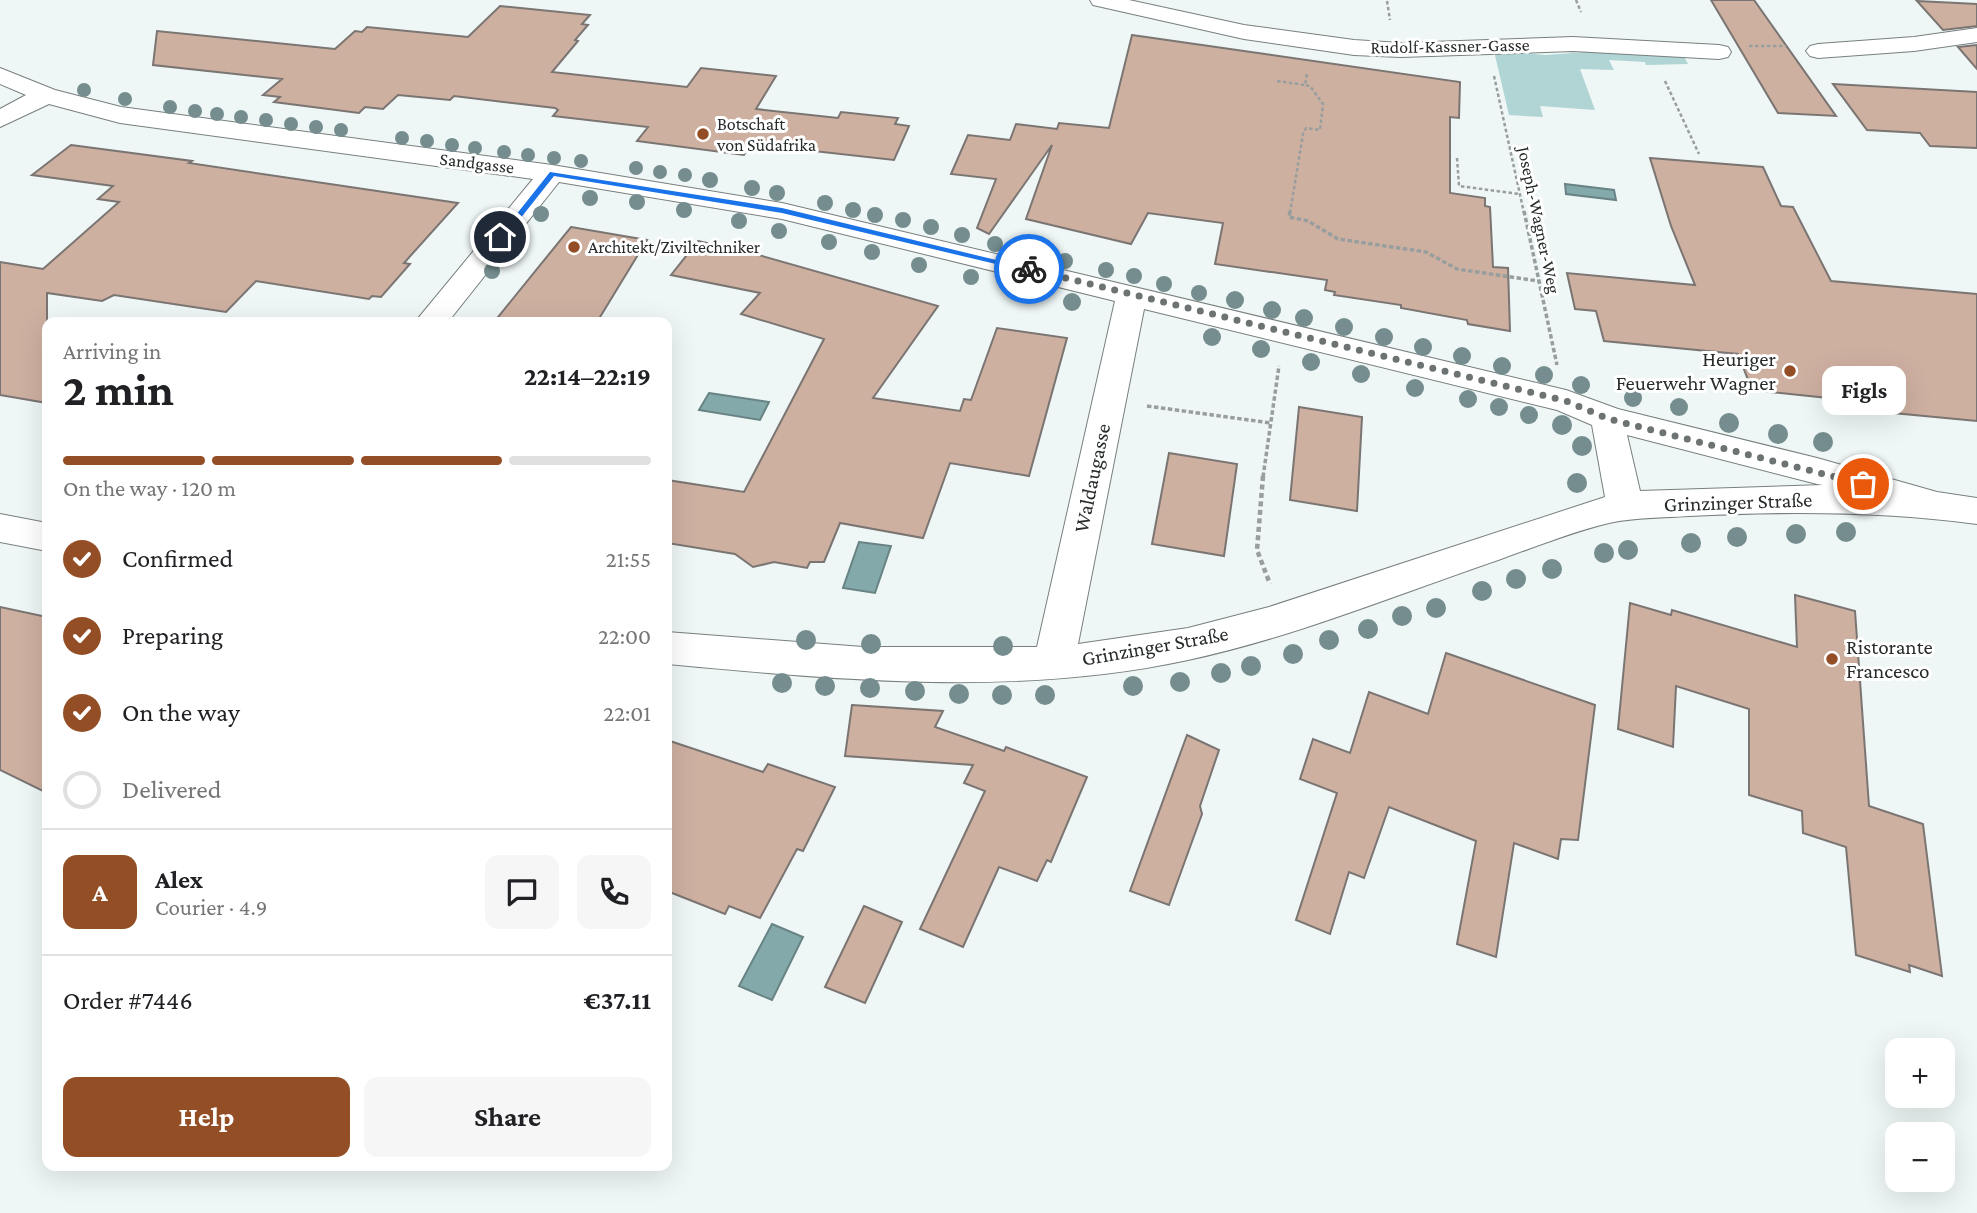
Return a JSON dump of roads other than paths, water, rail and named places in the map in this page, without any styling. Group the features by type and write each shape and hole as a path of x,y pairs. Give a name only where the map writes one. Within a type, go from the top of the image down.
{"street":[{"name":"Rudolf-Kassner-Gasse","path":"1101,0 1167,16 1312,41 1390,50 1487,44 1606,44 1719,52"},
{"path":"1818,51 1977,36"},
{"name":"Sandgasse","path":"0,75 46,95 120,115 552,173 782,211 1284,330 1566,401 1609,419 1817,471 1931,504"},
{"path":"0,118 46,95"},
{"path":"435,317 552,173"},
{"name":"Waldaugasse","path":"1054,662 1132,294"},
{"path":"1609,419 1609,435 1621,477 1624,507"},
{"name":"Grinzinger Straße","path":"672,648 893,665 985,667 1054,662 1175,646 1285,619 1462,557 1624,507 1763,500 1931,504 1977,511"},
{"path":"0,528 42,536"}],"place":[{"name":"Botschaft von Südafrika","path":"703,134"},
{"name":"Architekt/Ziviltechniker","path":"574,247"},
{"name":"Heuriger Feuerwehr Wagner","path":"1790,371"},
{"name":"Figls","path":"1863,484"},
{"name":"Ristorante Francesco","path":"1832,659"}]}
